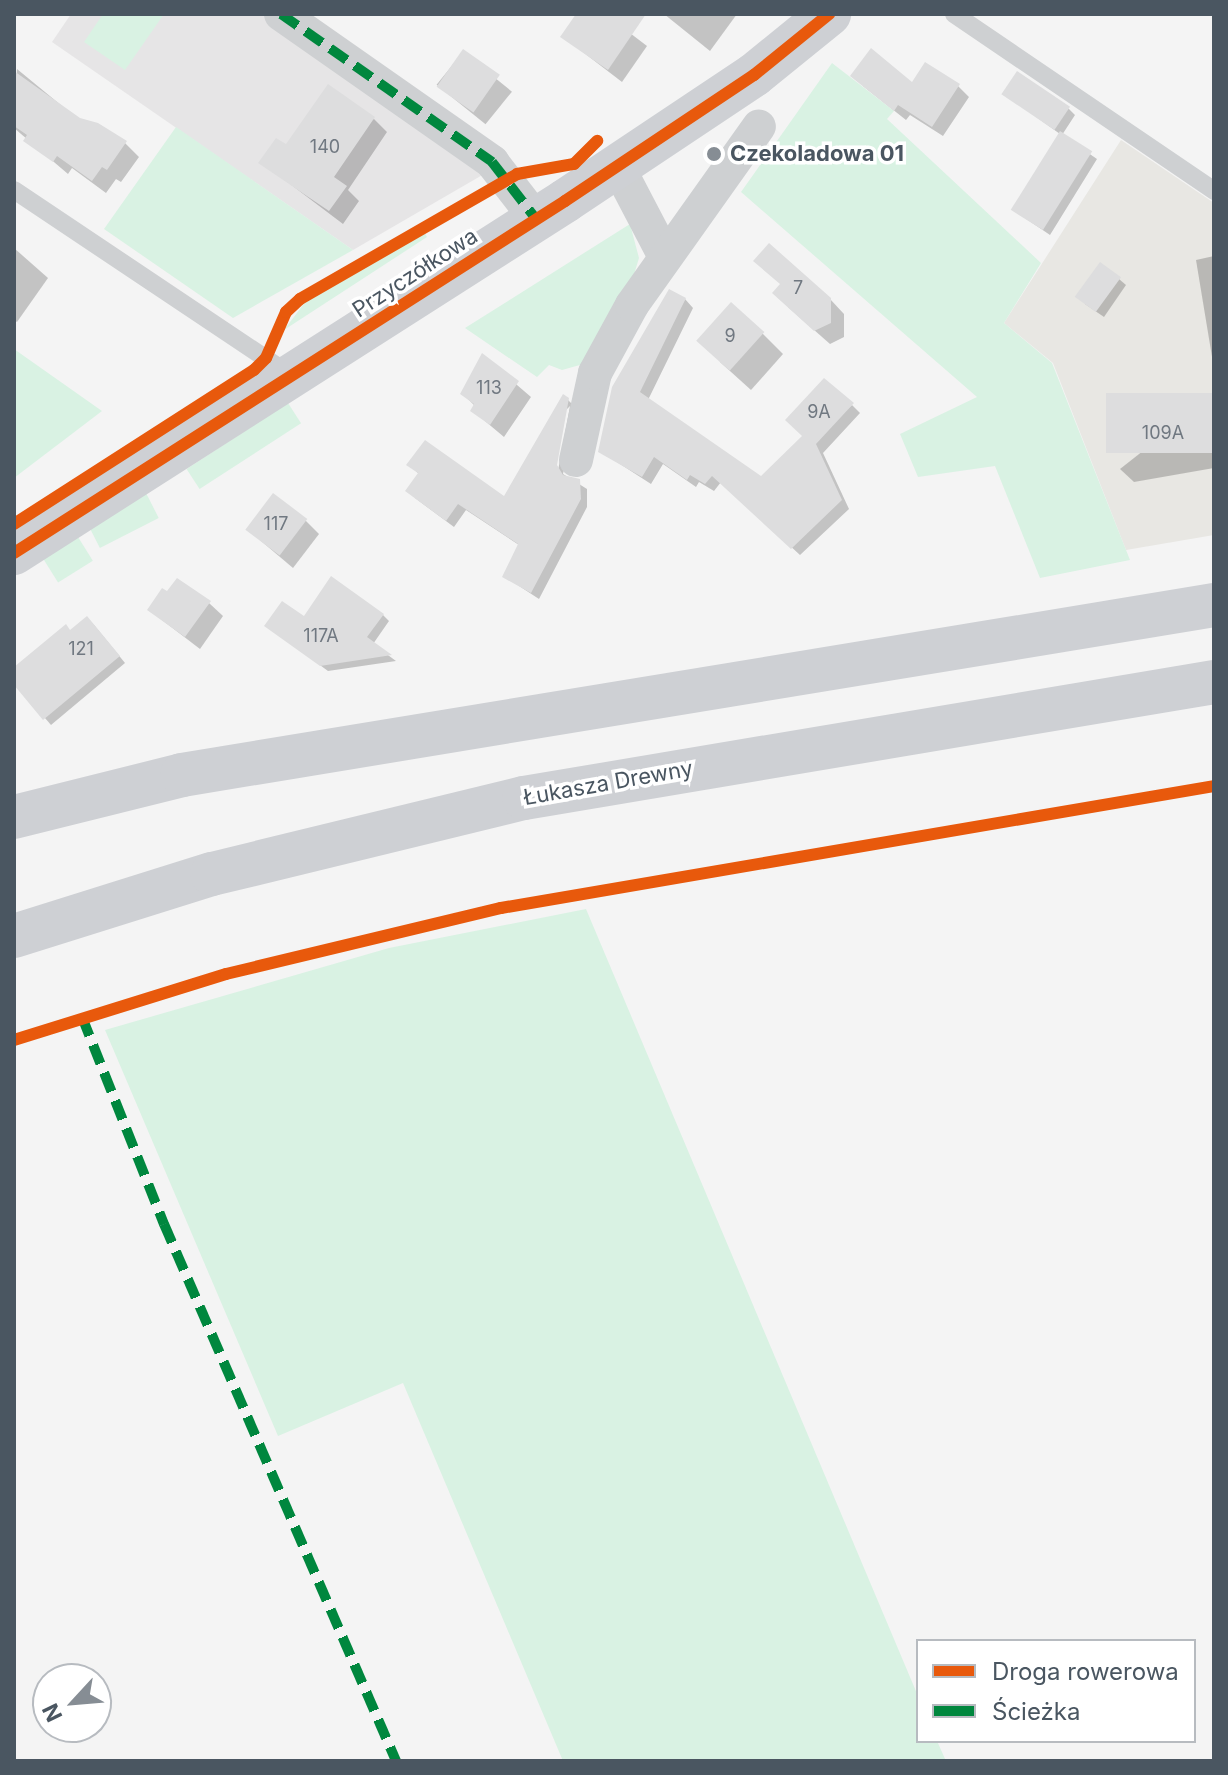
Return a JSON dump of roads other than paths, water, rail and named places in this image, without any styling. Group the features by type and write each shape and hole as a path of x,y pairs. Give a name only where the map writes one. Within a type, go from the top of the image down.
{"main road":[{"name":"Przyczółkowa","path":"14,553 536,219 754,75 829,14"},
{"path":"14,817 182,775 1214,605"},
{"name":"Łukasza Drewny","path":"14,936 212,874 524,798 1214,682"}],"street":[{"path":"281,14 492,162 536,219"},
{"path":"576,460 595,373 665,257 759,126"},
{"path":"617,165 665,257"}],"lane":[{"path":"954,14 1214,191"},
{"path":"14,190 290,375"}],"place":[{"name":"Czekoladowa 01","path":"714,154"}]}
